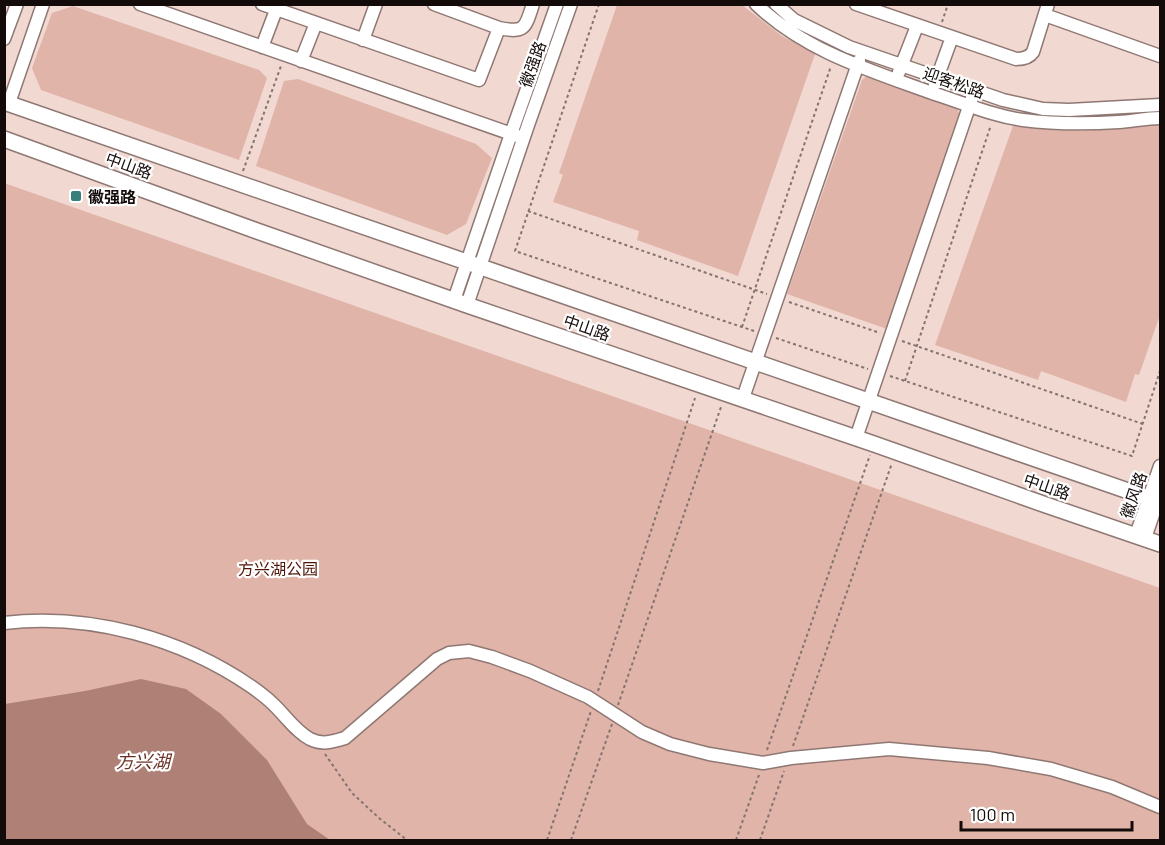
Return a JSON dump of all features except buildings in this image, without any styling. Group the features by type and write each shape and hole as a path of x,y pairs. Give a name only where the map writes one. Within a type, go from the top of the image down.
{"main road":[{"name":"中山路","path":"7,103 1157,499"},
{"name":"中山路","path":"4,139 257,231 1161,544"}],"street":[{"path":"4,39 16,4"},
{"path":"7,103 43,4"},
{"path":"140,4 523,138"},
{"path":"262,4 479,80 499,28"},
{"path":"363,40 376,4"},
{"path":"434,4 499,28 516,31 522,28 527,21 533,4"},
{"name":"徽强路","path":"474,264 511,134 557,4"},
{"name":"徽强路","path":"460,302 571,4"},
{"name":"迎客松路","path":"756,4 782,27 835,56 896,80 995,113 1022,120 1073,123 1161,118"},
{"name":"迎客松路","path":"776,4 794,20 849,47 1003,100 1043,109 1069,110 1161,105"},
{"path":"856,4 1016,59 1023,59 1033,52 1046,10 1161,56"},
{"path":"262,47 276,10"},
{"path":"301,61 315,23"},
{"path":"896,80 917,26"},
{"path":"933,93 952,37"},
{"path":"743,398 862,51"},
{"path":"856,438 975,90"},
{"name":"徽风路","path":"1141,537 1157,499 1161,466"},
{"path":"4,623 66,622 134,632 161,641 197,655 226,670 273,704 301,733 323,743 345,738 437,659 449,653 469,651 530,671 588,697 642,732 670,744 709,754 763,763 889,749 988,758 1062,772 1112,787 1161,807"}],"path":[{"path":"938,33 948,4"},
{"path":"239,183 285,55"},
{"path":"742,327 835,56"},
{"path":"905,381 995,113"},
{"path":"528,211 1143,424"},
{"path":"547,840 700,384"},
{"path":"571,840 726,393"},
{"path":"736,840 874,444"},
{"path":"760,840 896,452"},
{"path":"316,741 352,793 406,840"}],"green space":[{"path":"617,5 742,5 782,36 815,54 738,276 637,240 639,231 553,202 563,175 559,173"},
{"path":"73,6 259,70 267,78 239,160 41,90 32,68 52,13"},
{"path":"867,76 873,76 956,106 960,121 887,329 787,294 862,80"},
{"path":"298,79 476,144 492,158 466,224 447,235 256,166 284,81"},
{"path":"1014,123 1050,130 1081,131 1160,125 1160,315 1139,375 1135,374 1126,402 1041,371 1038,380 935,345"},
{"name":"方兴湖公园","path":"4,183 1160,588 1160,840 5,840"}],"water":[{"name":"方兴湖","path":"141,679 186,689 221,714 267,760 307,824 330,840 5,840 5,704"}],"place":[{"name":"徽强路","path":"76,196"}]}
